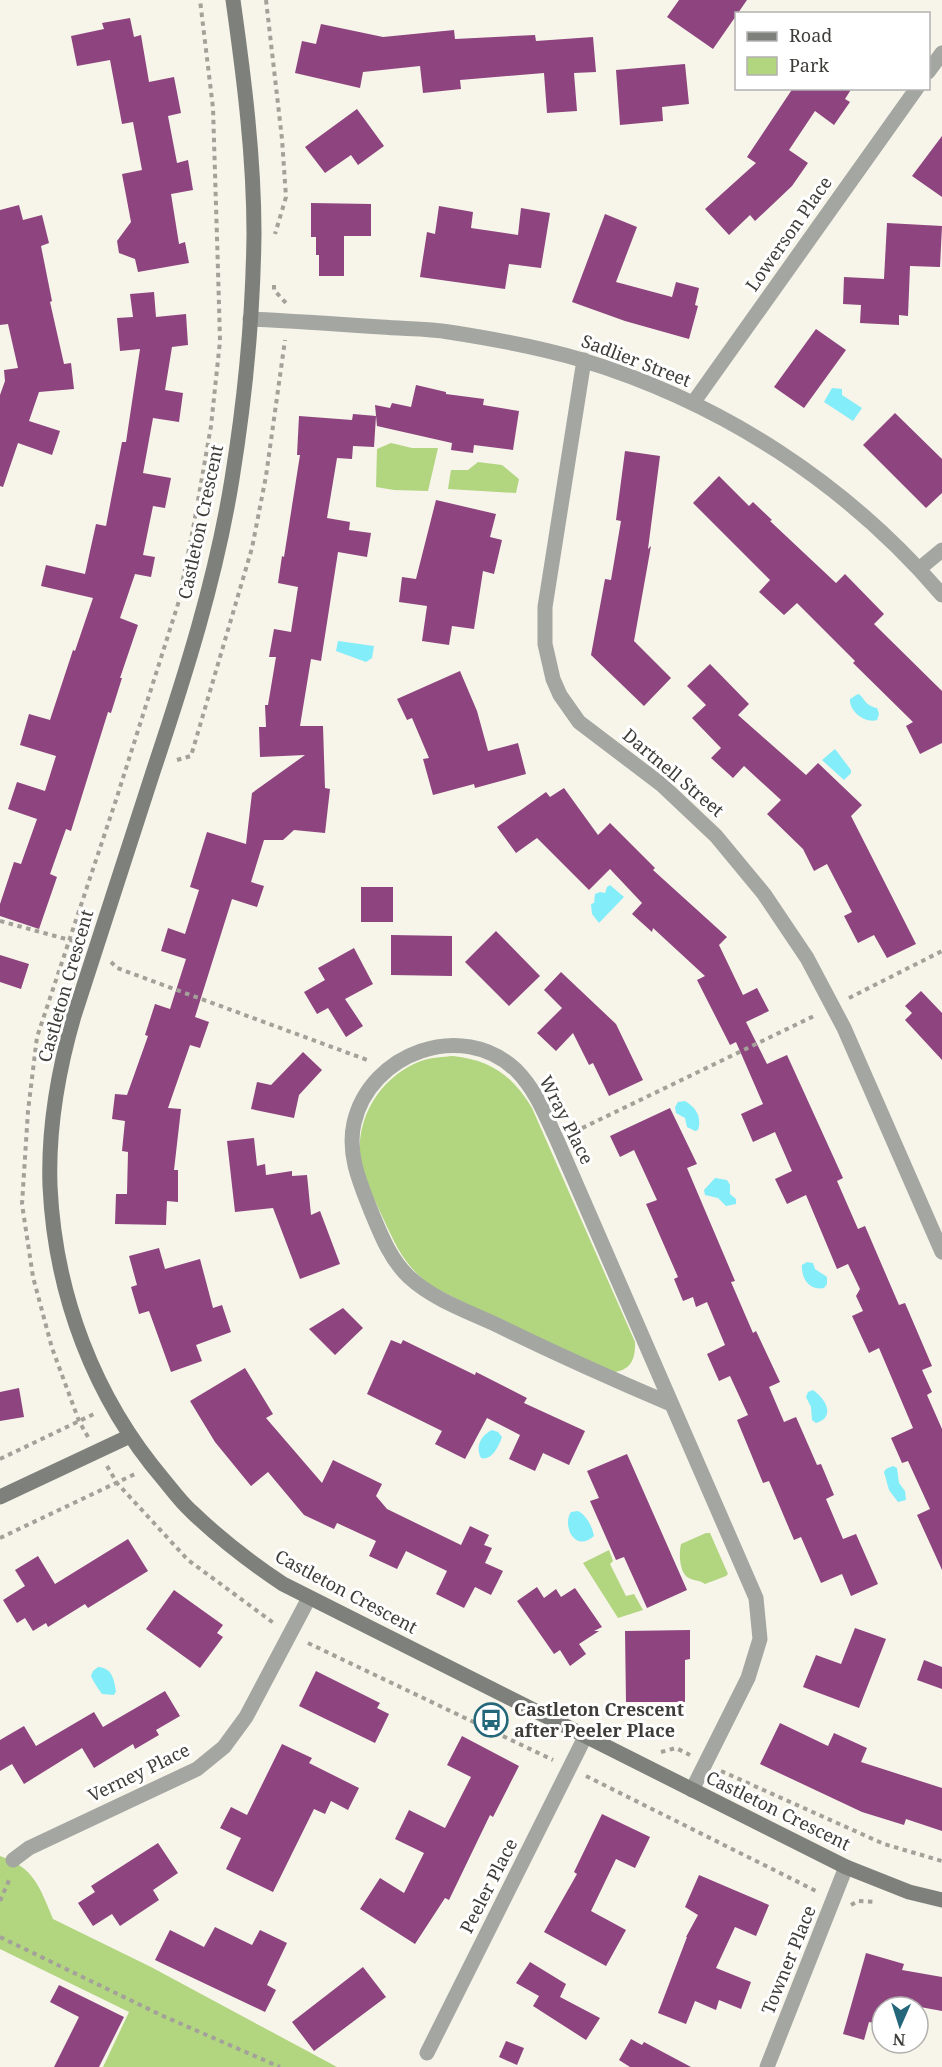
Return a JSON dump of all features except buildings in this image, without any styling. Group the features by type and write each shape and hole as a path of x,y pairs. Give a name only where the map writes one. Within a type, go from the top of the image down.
{"street":[{"name":"Castleton Crescent","path":"233,0 251,148 254,234 250,319 237,450 209,589 179,693 65,1049 53,1116 50,1185 57,1253 64,1287 84,1350 111,1406 130,1436 189,1510 234,1550 283,1584 846,1867 909,1892 942,1900"},
{"path":"930,69 942,53"},
{"name":"Lowerson Place","path":"693,403 915,90"},
{"name":"Sadlier Street","path":"250,319 447,331 538,348 584,360 666,391 693,403 784,453 841,495 919,569 942,595"},
{"name":"Dartnell Street","path":"584,360 545,607 545,644 553,679 560,695 579,722 662,785 716,836 764,894 807,958 833,1007 942,1252"},
{"path":"919,569 942,550"},
{"name":"Wray Place","path":"671,1404 601,1375 426,1292 395,1262 384,1243 359,1181 352,1141 354,1124 367,1091 389,1067 412,1054 437,1047 459,1045 489,1053 514,1068 532,1088 557,1140 756,1598 760,1639 748,1678 692,1790"},
{"path":"0,1497 130,1436"},
{"name":"Verney Place","path":"13,1860 29,1848 197,1769 224,1747 246,1717 309,1598"},
{"name":"Peeler Place","path":"427,2053 585,1737"},
{"name":"Towner Place","path":"767,2067 846,1867"}],"path":[{"path":"200,0 213,108 219,294 220,341 211,426 178,604 37,1037 28,1111 22,1204 33,1277 52,1348 79,1421 117,1482 188,1560 272,1622 290,1633 570,1768 846,1908 858,1901 874,1901 886,1905"},
{"path":"266,0 282,139 286,197 273,240"},
{"path":"173,770 177,759 191,756 252,548 266,476 285,339 286,300 274,290 273,280"},
{"path":"0,921 96,948 117,968 389,1067"},
{"path":"557,1140 833,1007 942,951"},
{"path":"107,971 113,952"},
{"path":"0,1459 111,1406"},
{"path":"0,1538 152,1466"},
{"path":"660,1752 676,1748 730,1776 884,1844 942,1861"},
{"path":"0,1937 163,2016 280,2067"}],"green space":[{"path":"391,443 412,448 438,448 428,491 376,487 377,449"},
{"path":"478,462 502,465 519,479 516,493 448,489 451,470 468,470"},
{"path":"453,1056 479,1061 500,1072 517,1087 532,1108 635,1342 634,1357 628,1367 623,1370 602,1372 433,1287 415,1272 398,1248 363,1171 360,1154 364,1120 380,1091 392,1078 421,1061"},
{"path":"710,1533 728,1574 705,1584 684,1574 680,1552 681,1544"},
{"path":"609,1550 613,1561 610,1564 626,1596 634,1594 643,1610 618,1618 583,1563"},
{"path":"0,1856 21,1866 34,1880 53,1919 151,1967 337,2067 103,2067 129,2012 0,1949"}],"water":[{"path":"832,388 842,389 842,395 862,408 853,421 824,402"},
{"path":"338,641 374,646 372,658 366,662 336,651"},
{"path":"858,694 869,705 877,708 879,714 877,720 863,719 852,708 850,699"},
{"path":"835,749 851,770 844,780 822,760"},
{"path":"610,885 624,897 599,923 592,914 591,904 594,903 595,894 605,893"},
{"path":"685,1101 697,1113 698,1130 687,1127 685,1118 676,1113 675,1107 678,1102"},
{"path":"715,1178 727,1180 730,1185 730,1194 736,1199 736,1204 726,1206 718,1198 705,1195 704,1190"},
{"path":"807,1262 813,1263 815,1269 827,1277 827,1284 824,1288 814,1288 805,1279 802,1265"},
{"path":"813,1390 822,1398 827,1408 826,1417 816,1423 812,1420 811,1407 806,1397 808,1392"},
{"path":"492,1430 498,1432 502,1437 501,1441 492,1455 481,1458 480,1442"},
{"path":"893,1466 897,1468 899,1483 905,1491 906,1500 898,1502 889,1490 884,1472"},
{"path":"578,1511 586,1518 593,1532 594,1536 587,1541 581,1542 576,1539 569,1530 571,1512"},
{"path":"98,1667 106,1669 112,1675 116,1691 114,1695 102,1694 93,1681 91,1676"}],"place":[{"name":"Castleton Crescent after Peeler Place","path":"491,1720"}]}
